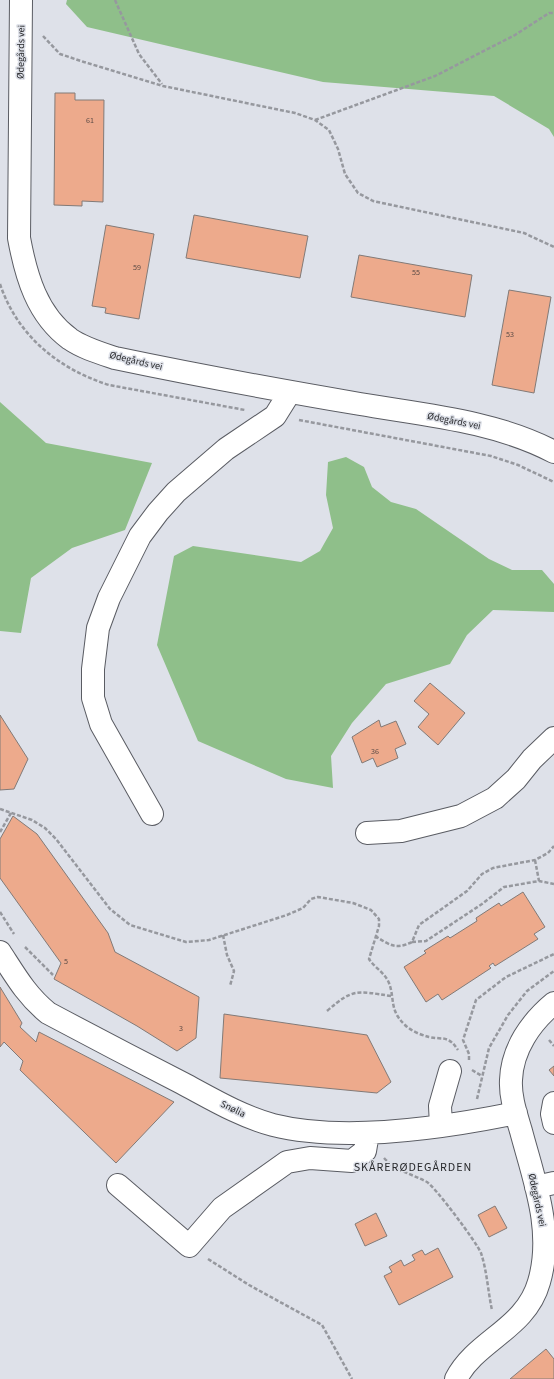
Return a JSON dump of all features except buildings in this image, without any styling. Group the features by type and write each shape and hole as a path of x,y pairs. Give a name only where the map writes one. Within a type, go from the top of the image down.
{"street":[{"name":"Ødegårds vei","path":"21,0 19,238 24,266 43,310 55,326 71,340 115,358 290,392 484,427 553,447"},
{"path":"152,814 101,724 93,698 93,669 98,628 109,598 140,536 158,512 176,492 226,449 275,416 290,392"},
{"path":"368,834 401,831 461,816 495,798 516,779 532,759 554,738"},
{"name":"Snølia","path":"8,945 23,988 33,1001 48,1013 251,1118 291,1129 326,1133 368,1133 441,1126 516,1113"},
{"name":"Ødegårds vei","path":"456,1379 467,1362 516,1320 547,1277 544,1255 543,1220 545,1185 516,1113 511,1081 512,1067 517,1052 542,1013 554,1004"},
{"path":"441,1126 440,1106 460,1065"},
{"path":"554,1103 552,1114 554,1123"},
{"path":"118,1185 189,1246 222,1208 287,1162 310,1158 352,1160 365,1151 368,1133"}],"path":[{"path":"115,0 139,54 163,86"},
{"path":"315,120 435,76 514,35 548,13 554,13"},
{"path":"42,34 60,54 163,86 295,113 315,120 329,130 338,149 346,174 358,193 373,201 524,233 538,238 554,247"},
{"path":"0,809 32,820 45,828 56,839 110,909 130,925 186,942 209,940 287,914 302,908 311,899 318,897 353,903 371,910 379,919 379,926 369,959 384,974 389,983 396,1014 405,1025 424,1035 447,1038 452,1042 460,1065 482,1076"},
{"path":"0,832 11,813"},
{"path":"412,942 419,925 467,891 482,874 493,868 535,860 548,853 554,846"},
{"path":"535,860 539,881"},
{"path":"375,936 396,947 412,942 426,941 482,904 504,887 539,881 554,884"},
{"path":"0,912 8,945"},
{"path":"223,935 234,971 230,986"},
{"path":"22,944 53,975"},
{"path":"469,1061 469,1054 463,1040 476,1000 506,978 554,954"},
{"path":"327,1010 345,995 355,993 391,996"},
{"path":"381,1152 390,1164 427,1183 444,1200 480,1252 493,1315"},
{"path":"189,1246 249,1285 322,1325 352,1379"}],"green space":[{"path":"67,0 554,0 554,137 549,129 494,96 323,82 87,27 66,4"},
{"path":"0,402 46,443 152,463 125,530 72,548 31,578 21,633 0,631"},
{"path":"346,457 364,467 372,487 391,502 416,509 489,559 512,570 542,570 554,584 554,612 493,610 467,635 450,664 386,684 352,723 331,756 333,788 286,779 198,741 157,645 174,556 193,546 301,562 320,551 333,528 326,495 328,462"}],"district":[{"name":"SKÅRERØDEGÅRDEN","path":"413,1167"}]}
